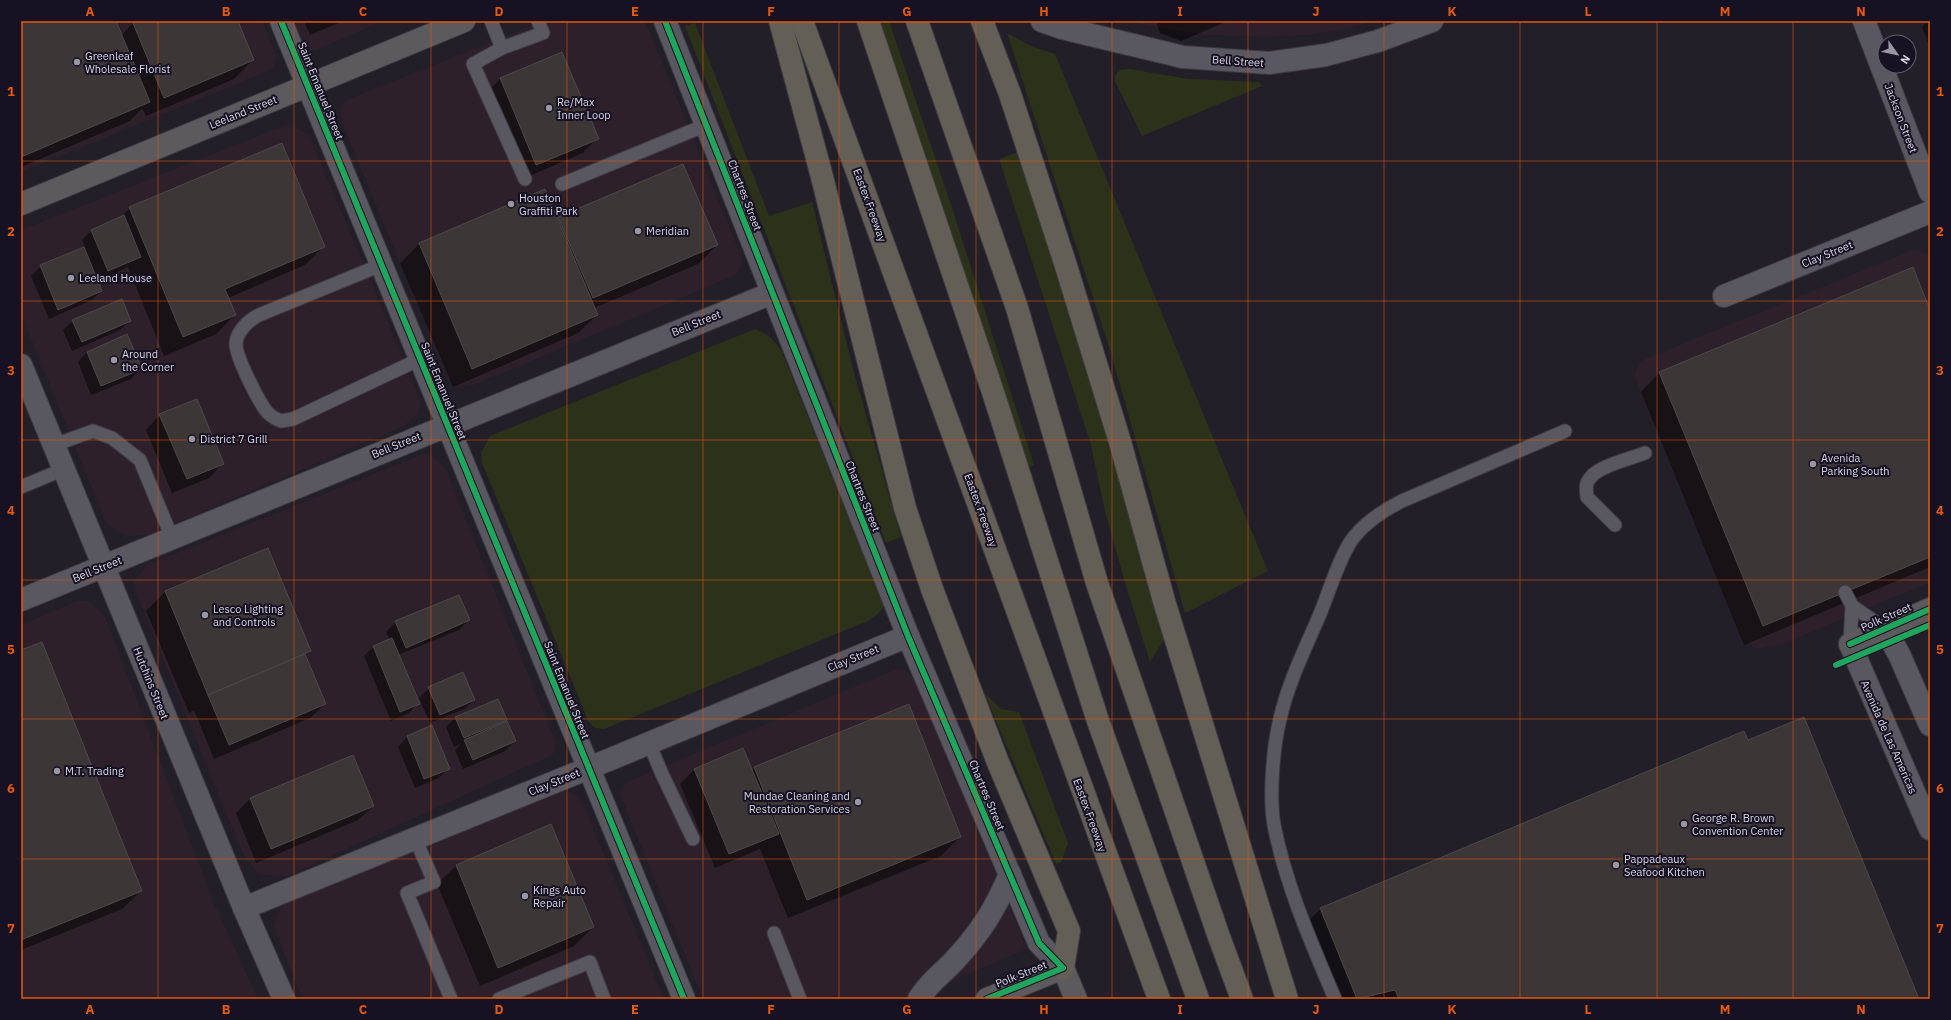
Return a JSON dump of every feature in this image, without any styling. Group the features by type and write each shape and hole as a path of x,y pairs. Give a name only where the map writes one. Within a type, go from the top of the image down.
{"highway":[{"path":"780,21 821,173 905,508 932,589 997,760 1069,930 1063,968"},
{"name":"Eastex Freeway","path":"802,21 880,230 1075,772 1159,999"},
{"path":"868,21 993,392 1101,729 1198,999"},
{"path":"917,21 1017,308 1097,583 1215,927 1242,999"},
{"path":"982,21 1010,94 1068,273 1120,442 1164,601 1287,999"}],"main road":[{"name":"Leeland Street","path":"21,204 464,21"},
{"name":"Polk Street","path":"1850,644 1930,609"},
{"name":"Polk Street","path":"987,999 1063,968"},
{"name":"Chartres Street","path":"1063,968 1076,999"}],"street":[{"name":"Saint Emanuel Street","path":"281,21 684,999"},
{"name":"Chartres Street","path":"666,21 908,636 1039,943 1063,968"},
{"name":"Bell Street","path":"1042,21 1183,57 1269,63 1326,55 1378,41 1432,21"},
{"name":"Jackson Street","path":"1864,21 1930,192"},
{"name":"Clay Street","path":"1724,296 1930,212"},
{"name":"Bell Street","path":"21,600 447,424 772,293"},
{"name":"Hutchins Street","path":"21,365 244,908 284,999"},
{"path":"1884,628 1899,654 1930,725"},
{"name":"Clay Street","path":"244,908 589,768 908,636"},
{"name":"Avenida de Las Americas","path":"1850,644 1930,829"},
{"path":"919,999 926,986 954,961 982,928 996,906 1010,874"}],"lane":[{"path":"491,21 502,48"},
{"path":"525,178 473,64 502,48 543,33 538,21"},
{"path":"562,184 706,125"},
{"path":"381,265 259,315 251,320 241,330 236,341 236,351 261,404 269,414 281,421 293,419 420,359"},
{"path":"54,445 93,431 112,438 140,460 172,538"},
{"path":"1335,999 1291,889 1274,824 1272,798 1275,747 1283,708 1296,673 1353,538 1370,522 1385,510 1402,501 1565,431"},
{"path":"1615,525 1587,497 1585,486 1591,475 1605,468 1645,454"},
{"path":"21,487 64,469"},
{"path":"1845,592 1852,606 1884,628"},
{"path":"1850,644 1852,606"},
{"path":"649,743 693,839"},
{"path":"415,838 434,882 407,892 451,999"},
{"path":"774,933 800,999"},
{"path":"499,999 590,962 604,999"}],"shaded area":[{"path":"21,21 262,21 276,56 274,65 268,71 21,172"},
{"path":"294,21 382,21 317,50 309,50 303,44"},
{"path":"544,21 645,21 742,258 736,275 471,386 457,385 448,378 342,123 340,112 343,104 349,99"},
{"path":"1133,21 1372,21 1353,27 1310,35 1262,36 1204,35 1145,25"},
{"path":"289,124 309,135 421,401 418,414 402,427 148,535 129,536 117,532 106,522 21,314 21,230"},
{"name":"Avenida Parking South","path":"1913,250 1926,253 1930,257 1930,582 1783,644 1757,649 1742,638 1643,399 1635,374 1638,364 1643,360"},
{"path":"426,453 437,460 446,470 556,744 555,751 552,755 287,876 258,874 242,852 136,592 134,582 147,565"},
{"path":"77,601 88,601 98,609 106,619 213,901 258,999 21,999 21,625"},
{"path":"899,668 906,670 915,680 1027,949 910,999 703,999 620,794 622,788 627,782"},
{"path":"562,790 575,793 584,806 664,999 303,999 273,926 280,908 290,899"}],"green space":[{"path":"879,21 889,21 952,208 1034,465 1028,468"},
{"path":"695,23 769,216 812,202 853,369 901,537 886,543 685,26"},
{"path":"1007,33 1033,47 1055,54 1268,571 1185,613 1110,350"},
{"path":"1130,69 1189,79 1259,82 1262,86 1142,136 1115,81 1115,76 1120,70"},
{"path":"1018,152 1094,394 1165,638 1150,662 1126,586 1105,511 1091,445 999,159"},
{"path":"755,329 771,338 782,352 884,606 878,614 868,621 604,729 595,728 588,721 482,463 481,453 490,436"},
{"path":"984,692 1001,709 1019,712 1068,843 1061,862 1056,864"}],"building":[{"name":"Greenleaf Wholesale Florist","path":"21,21 116,21 150,102 21,157"},
{"path":"136,21 238,21 254,60 164,98 133,23"},
{"name":"Re/Max Inner Loop","path":"562,52 599,139 536,165 500,78"},
{"path":"282,143 325,247 225,289 236,315 183,337 129,207"},
{"name":"Meridian","path":"683,164 718,245 593,298 558,217"},
{"path":"545,189 598,315 472,369 419,243"},
{"path":"124,215 141,257 108,271 91,230"},
{"name":"Leeland House","path":"84,247 102,291 58,310 40,265"},
{"name":"Avenida Parking South","path":"1913,267 1930,310 1930,557 1763,626 1659,372"},
{"path":"122,299 131,321 82,342 72,320"},
{"name":"Around the Corner","path":"127,334 142,369 101,386 87,352"},
{"name":"District 7 Grill","path":"197,399 224,464 187,479 159,414"},
{"path":"268,548 311,651 208,695 165,591"},
{"path":"459,595 470,620 406,648 395,621"},
{"path":"392,638 420,704 400,712 373,646"},
{"name":"M.T. Trading","path":"42,642 142,891 21,940 21,650"},
{"path":"305,654 326,704 229,745 208,695"},
{"path":"463,672 475,700 440,715 428,687"},
{"path":"498,699 507,720 464,738 455,717"},
{"name":"Mundae Cleaning and Restoration Services","path":"909,704 961,837 807,900 754,767"},
{"name":"George R. Brown Convention Center","path":"1804,717 1919,999 1399,999 1395,990 1357,999 1320,908 1744,731 1748,740"},
{"path":"507,721 516,741 473,760 464,740"},
{"path":"432,725 450,769 424,779 407,736"},
{"path":"743,748 779,834 729,854 694,769"},
{"path":"353,755 374,806 271,849 250,798"},
{"name":"Kings Auto Repair","path":"551,824 594,927 498,968 456,865"}],"cycle path":[{"path":"281,21 684,999"},
{"path":"665,21 908,636 1039,943 1063,968 987,999"},
{"path":"1850,644 1930,609"},
{"path":"1836,665 1930,625"}],"place":[{"name":"Greenleaf Wholesale Florist","path":"77,62"},
{"name":"Re/Max Inner Loop","path":"549,108"},
{"name":"Houston Graffiti Park","path":"511,204"},
{"name":"Meridian","path":"638,231"},
{"name":"Leeland House","path":"71,278"},
{"name":"Around the Corner","path":"114,360"},
{"name":"District 7 Grill","path":"192,439"},
{"name":"Avenida Parking South","path":"1813,464"},
{"name":"Lesco Lighting and Controls","path":"205,615"},
{"name":"M.T. Trading","path":"57,771"},
{"name":"Mundae Cleaning and Restoration Services","path":"858,802"},
{"name":"George R. Brown Convention Center","path":"1684,824"},
{"name":"Pappadeaux Seafood Kitchen","path":"1616,865"},
{"name":"Kings Auto Repair","path":"525,896"}]}
